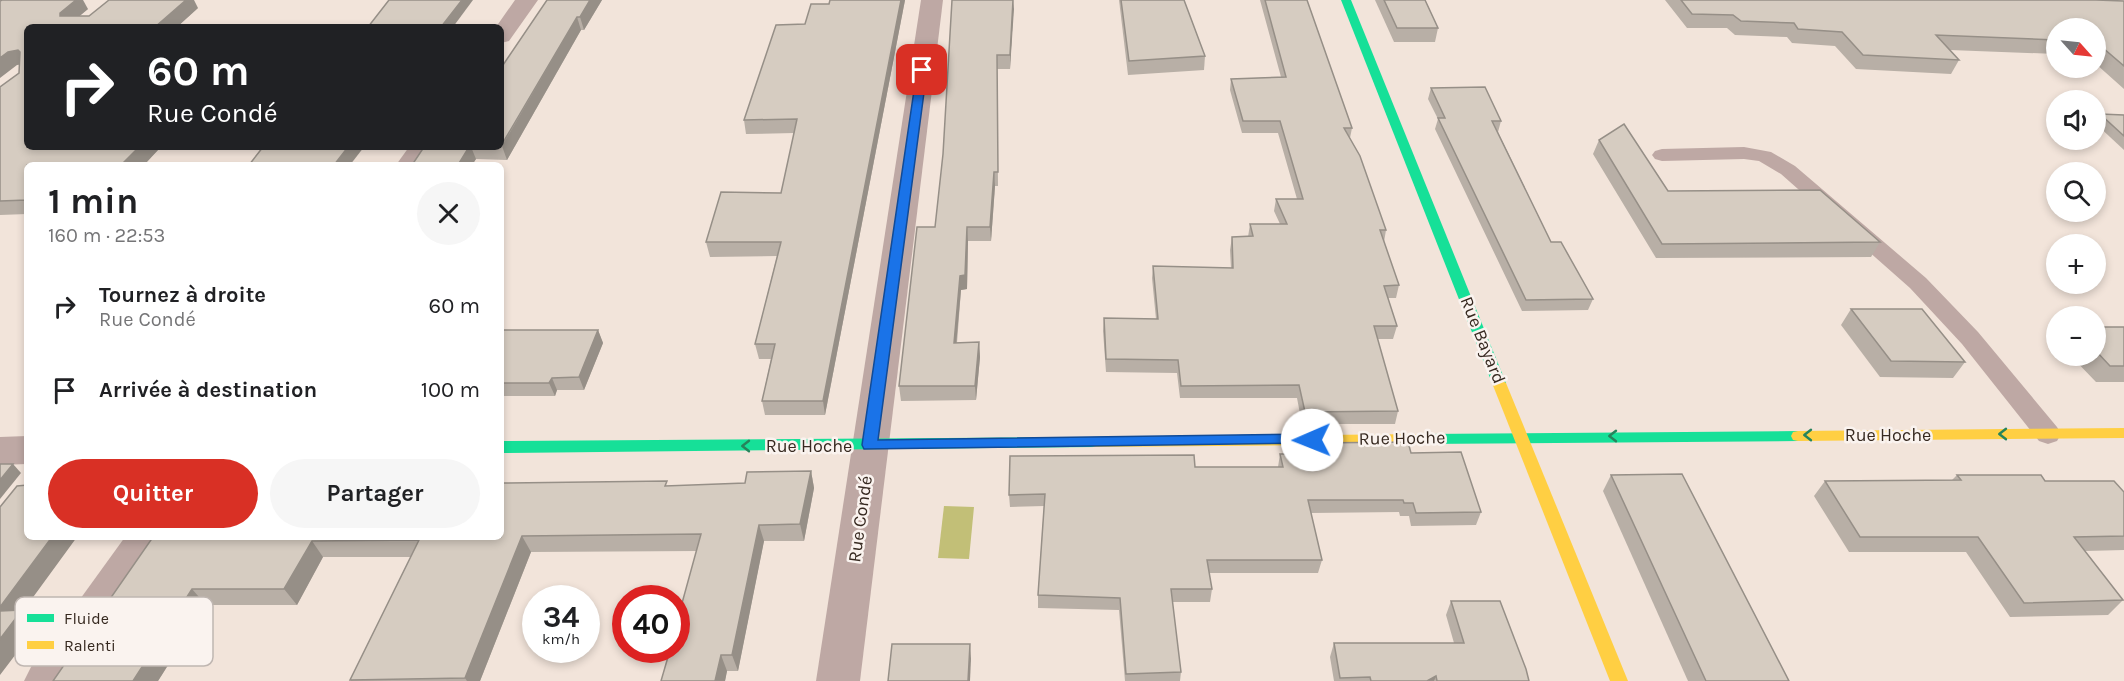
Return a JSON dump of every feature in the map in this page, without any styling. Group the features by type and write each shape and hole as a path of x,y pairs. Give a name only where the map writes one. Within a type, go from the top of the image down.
{"street":[{"path":"504,32 527,0"},
{"name":"Rue Condé","path":"838,681 932,0"},
{"name":"Rue Bayard","path":"1346,0 1619,681"},
{"name":"Rue Hoche","path":"504,447 1522,437 2124,434"},
{"path":"0,451 24,450"},
{"path":"105,597 145,540"},
{"path":"46,681 57,666"}],"lane":[{"path":"1662,155 1744,153 1764,156 1788,170 1918,283 1970,338 2048,434"}],"shaded area":[{"path":"944,506 974,507 969,559 938,558"}],"building":[{"path":"76,0 60,13 60,16 89,16 109,0 186,0 158,24 24,24 24,150 136,150 124,162 24,162 24,200 0,201 0,87 19,73 20,52 18,50 8,52 0,58 0,1"},
{"path":"389,0 462,0 443,24 370,24"},
{"path":"547,0 590,0 580,17 577,17 504,141 504,64"},
{"path":"830,0 901,0 823,401 762,401 775,344 755,344 781,242 706,242 721,192 781,193 797,119 744,120 776,25 805,24 811,4 829,4"},
{"path":"952,0 1013,0 1010,55 997,55 998,172 994,172 990,227 967,227 965,275 960,276 954,343 979,342 975,386 899,386 917,227 935,227 943,154"},
{"path":"1121,0 1184,0 1205,56 1129,61"},
{"path":"1265,0 1307,0 1352,128 1344,128 1360,156 1386,230 1380,230 1399,285 1384,286 1397,326 1374,326 1398,411 1305,412 1299,385 1181,386 1178,360 1106,359 1104,318 1158,319 1153,266 1233,268 1232,237 1253,236 1250,224 1287,224 1276,199 1303,199 1280,121 1243,121 1231,79 1286,77"},
{"path":"1384,0 1425,0 1438,28 1397,28"},
{"path":"1681,0 2124,1 2124,66 2106,51 2106,18 2046,18 2046,40 1936,35 1959,60 1863,55 1842,32 1798,29 1794,23 1741,21 1733,15 1692,14"},
{"path":"1485,87 1501,121 1492,121 1551,242 1561,242 1593,299 1526,300 1438,118 1445,118 1431,88"},
{"path":"2106,114 2124,115 2124,136 2106,120"},
{"path":"1624,124 1668,191 1820,190 1880,242 1662,244 1599,140"},
{"path":"261,150 346,150 336,162 251,162"},
{"path":"422,150 467,150 460,162 414,162"},
{"path":"1851,309 1922,309 1965,362 1891,361"},
{"path":"2106,327 2124,327 2124,366 2110,366 2106,362"},
{"path":"504,330 598,330 579,377 552,378 549,383 504,383"},
{"path":"1408,442 1411,453 1461,452 1481,512 1416,513 1413,503 1404,503 1403,500 1308,500 1322,560 1207,560 1212,589 1171,589 1181,672 1126,674 1120,598 1038,595 1045,494 1009,495 1010,456 1194,455 1195,467 1283,467 1280,454 1314,454 1312,443"},
{"path":"0,464 13,464 0,480"},
{"path":"811,471 800,524 759,525 732,655 721,655 715,681 661,681 666,663 690,663 690,585 687,585 701,534 522,536 465,678 350,680 419,540 504,540 504,483 667,481 665,486 745,483 747,472"},
{"path":"1682,474 1789,681 1706,681 1611,475"},
{"path":"1957,475 2041,475 2045,481 2114,481 2124,492 2124,536 2074,537 2123,600 2024,603 1978,537 1860,537 1825,481 1961,480"},
{"path":"24,485 24,540 50,540 0,607 0,507 17,486"},
{"path":"151,540 419,540 312,541 284,589 192,589 187,597 111,597"},
{"path":"1451,601 1500,601 1529,681 1437,681 1436,676 1427,681 1371,681 1370,677 1340,678 1334,643 1464,643"},
{"path":"15,610 15,619 0,639 0,611"},
{"path":"892,644 970,644 968,681 888,681"},
{"path":"63,666 143,666 133,681 53,681"}],"traffic: fast":[{"path":"1346,0 1499,383"},
{"path":"1423,439 1798,436"},
{"path":"504,447 1096,442"}],"traffic: slow":[{"path":"1499,383 1619,681"},
{"path":"1798,436 2124,433"},
{"path":"1096,442 1423,439"}],"route":[{"path":"922,70 870,445 1312,440"}]}
